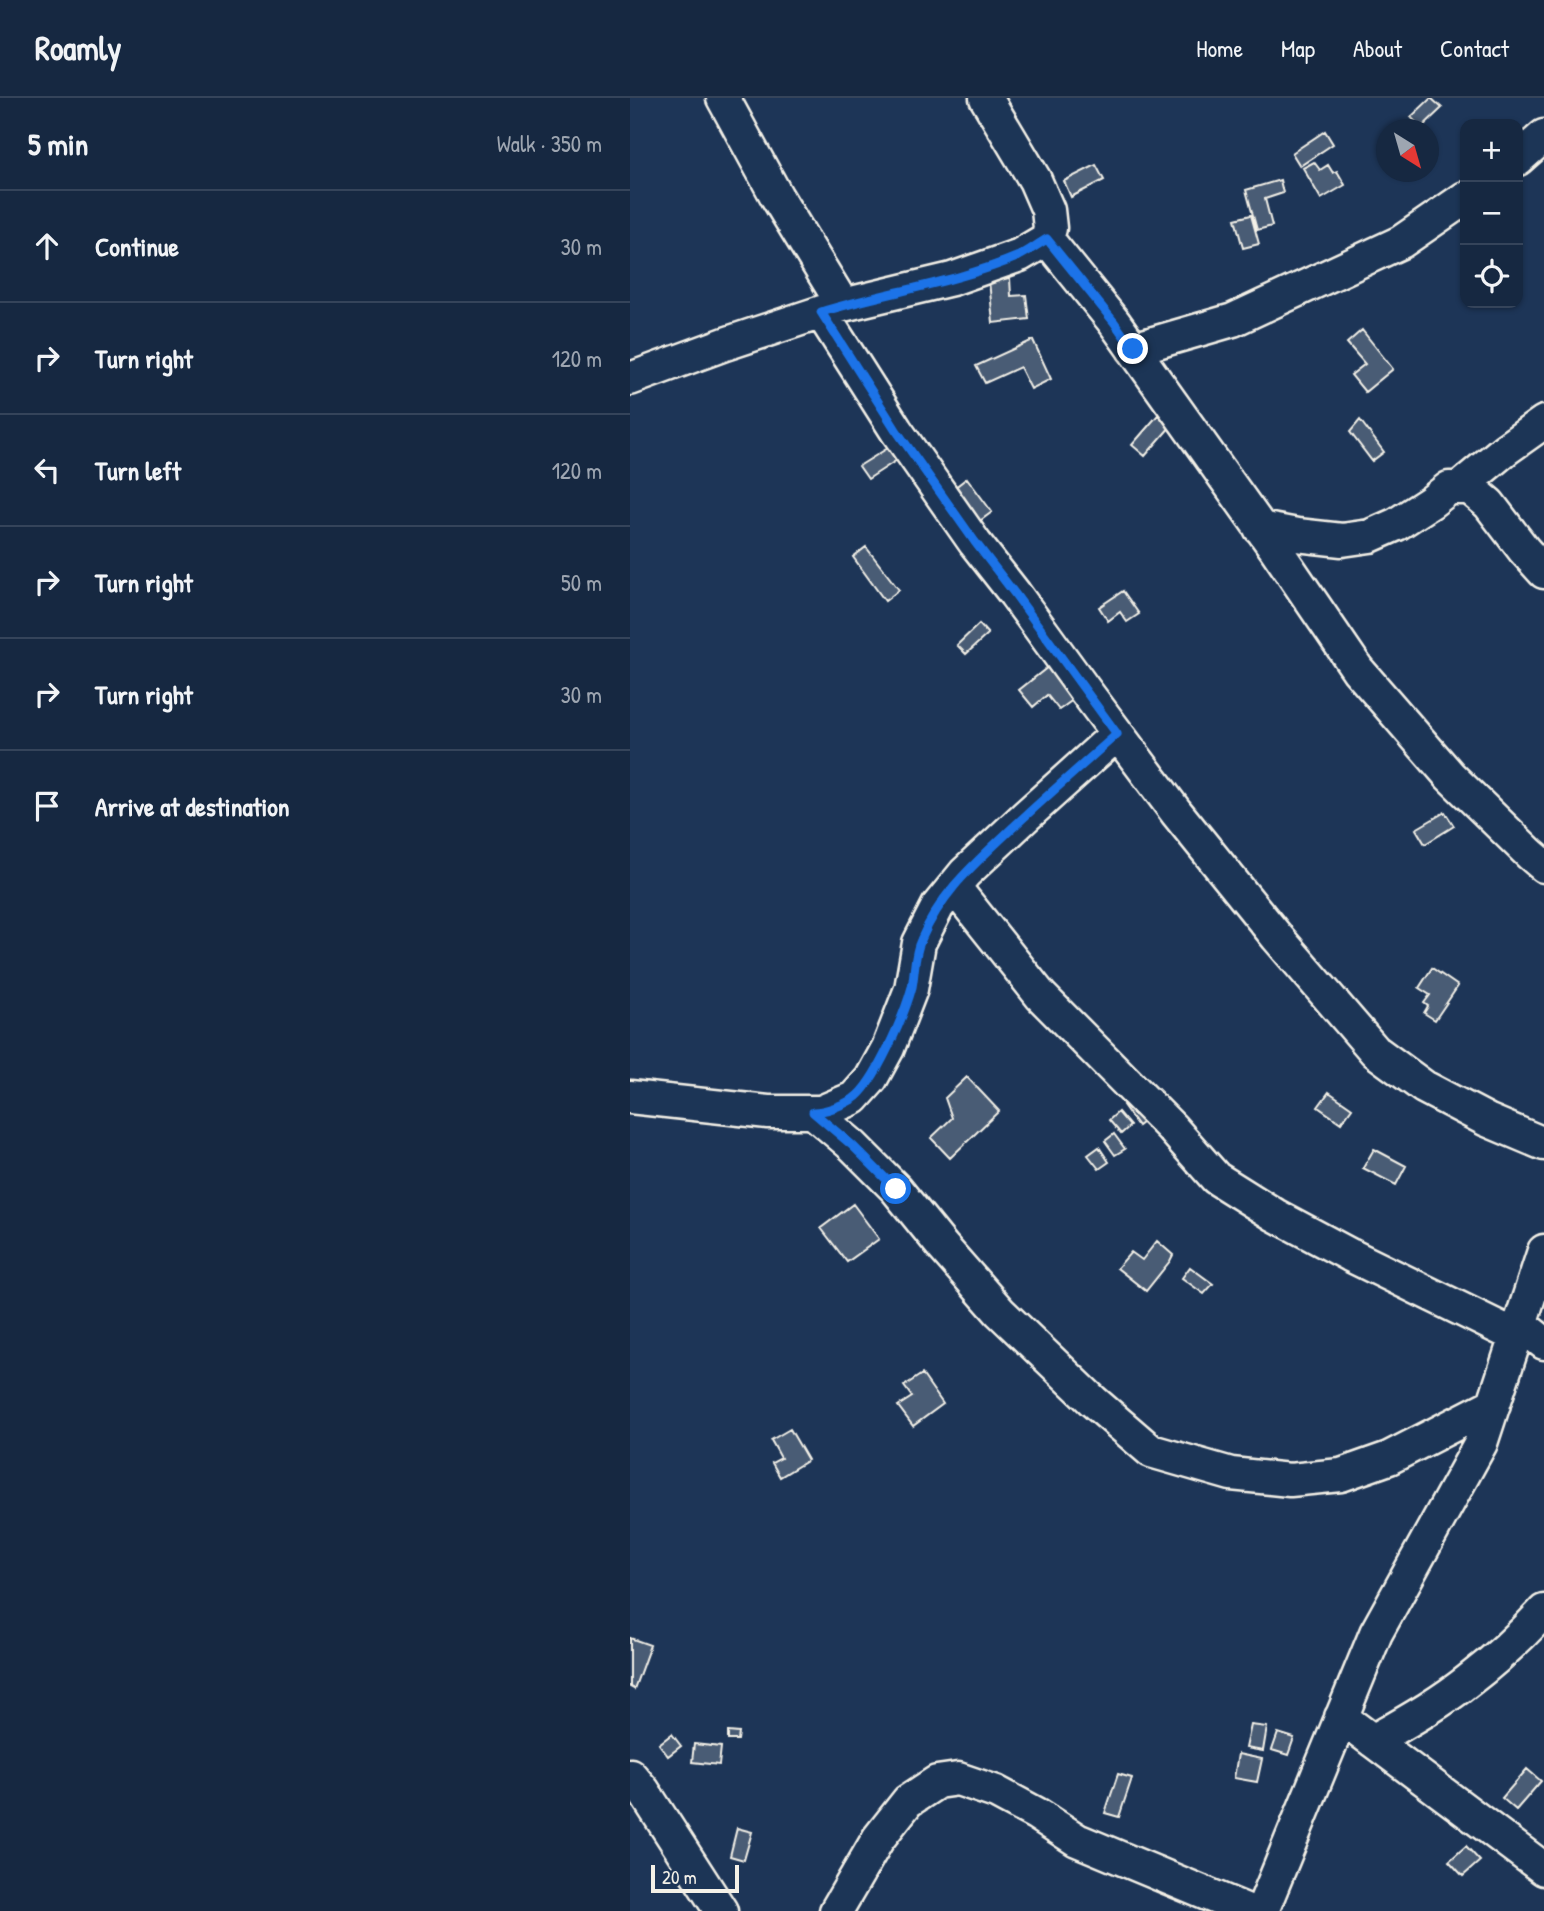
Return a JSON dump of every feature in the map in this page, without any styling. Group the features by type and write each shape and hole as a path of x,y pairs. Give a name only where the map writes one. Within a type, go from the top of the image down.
{"street":[{"path":"723,98 904,442 1176,812 1269,927 1375,1051 1424,1087 1544,1144"},
{"path":"630,379 832,309 952,279 1020,255 1047,239 1051,228 1048,210 1035,180 986,98"},
{"path":"1523,155 1544,136"},
{"path":"1133,349 1233,320 1401,242 1460,201"},
{"path":"1047,239 1114,322 1358,670 1450,776 1544,866"},
{"path":"1459,488 1544,422"},
{"path":"1260,527 1297,535 1342,540 1370,536 1397,524 1448,488 1470,488 1489,504 1544,572"},
{"path":"630,1097 768,1112 821,1112 854,1098 871,1079 888,1048 911,989 919,943 938,906 965,873 1117,734"},
{"path":"954,887 1041,996 1172,1128 1216,1178 1276,1215 1350,1255 1527,1334"},
{"path":"813,1112 853,1146 896,1189 1000,1312 1093,1402 1151,1451 1231,1474 1290,1480 1341,1475 1389,1458 1494,1404"},
{"path":"1262,1911 1376,1633 1481,1443 1494,1404 1527,1334 1544,1251"},
{"path":"1373,1741 1424,1712 1469,1681 1544,1611"},
{"path":"1341,1717 1544,1869"},
{"path":"630,1775 643,1790 721,1911"},
{"path":"836,1911 878,1839 908,1801 937,1782 958,1779 1027,1808 1077,1840 1248,1911"}],"building":[{"path":"1431,98 1442,108 1430,119 1411,117"},
{"path":"1325,131 1333,144 1300,166 1292,153"},
{"path":"1314,162 1320,170 1328,165 1333,173 1337,171 1345,185 1321,199 1303,168"},
{"path":"1096,165 1104,180 1071,197 1064,181"},
{"path":"1280,180 1283,193 1265,199 1272,226 1257,230 1246,190"},
{"path":"1251,215 1259,244 1243,248 1235,219"},
{"path":"1010,278 1011,296 1026,295 1029,319 993,323 989,280"},
{"path":"1362,330 1393,369 1365,392 1351,375 1365,364 1347,343"},
{"path":"1033,340 1051,379 1031,389 1020,367 985,383 976,366"},
{"path":"1158,415 1171,426 1145,456 1132,445"},
{"path":"1360,420 1384,452 1372,461 1350,432"},
{"path":"888,448 897,460 868,479 859,466"},
{"path":"967,478 992,512 973,526 949,492"},
{"path":"866,547 899,590 885,601 853,557"},
{"path":"1123,591 1139,614 1127,622 1120,612 1108,621 1099,607"},
{"path":"979,624 988,634 966,654 957,645"},
{"path":"1048,667 1074,699 1059,710 1047,695 1033,707 1019,690"},
{"path":"1445,812 1454,826 1425,844 1416,829"},
{"path":"1432,968 1458,986 1435,1020 1424,1013 1428,1006 1424,1003 1430,995 1419,988"},
{"path":"967,1077 999,1111 950,1158 931,1138 952,1118 945,1098"},
{"path":"1329,1092 1352,1108 1341,1123 1318,1107"},
{"path":"1137,1095 1152,1115 1138,1126 1123,1105"},
{"path":"1118,1112 1130,1126 1121,1134 1109,1120"},
{"path":"1114,1134 1125,1149 1115,1155 1105,1141"},
{"path":"1099,1147 1109,1162 1099,1169 1088,1155"},
{"path":"1374,1149 1406,1166 1396,1185 1363,1168"},
{"path":"853,1204 879,1239 847,1262 821,1228"},
{"path":"1157,1241 1173,1255 1146,1291 1117,1268 1131,1252 1142,1260"},
{"path":"1190,1267 1213,1284 1204,1294 1182,1278"},
{"path":"922,1374 943,1404 913,1426 898,1406 912,1397 904,1386"},
{"path":"790,1429 808,1460 780,1477 772,1463 781,1458 771,1440"},
{"path":"630,1638 650,1645 634,1689 630,1687"},
{"path":"1251,1725 1267,1727 1263,1751 1246,1748"},
{"path":"728,1732 739,1733 738,1740 728,1740"},
{"path":"1278,1733 1294,1738 1288,1755 1272,1750"},
{"path":"672,1734 681,1746 668,1756 659,1744"},
{"path":"694,1744 721,1747 719,1765 692,1762"},
{"path":"1238,1754 1262,1759 1257,1782 1234,1778"},
{"path":"1527,1769 1541,1781 1516,1810 1502,1798"},
{"path":"1118,1774 1132,1778 1119,1817 1105,1813"},
{"path":"737,1828 752,1832 744,1860 730,1856"},
{"path":"1466,1846 1480,1861 1463,1876 1449,1861"}],"route":[{"path":"896,1189 853,1146 813,1112 821,1112 854,1098 871,1079 888,1048 911,989 919,943 938,906 965,873 1117,734 896,430 821,312 952,279 1020,255 1047,239 1133,349"}]}
